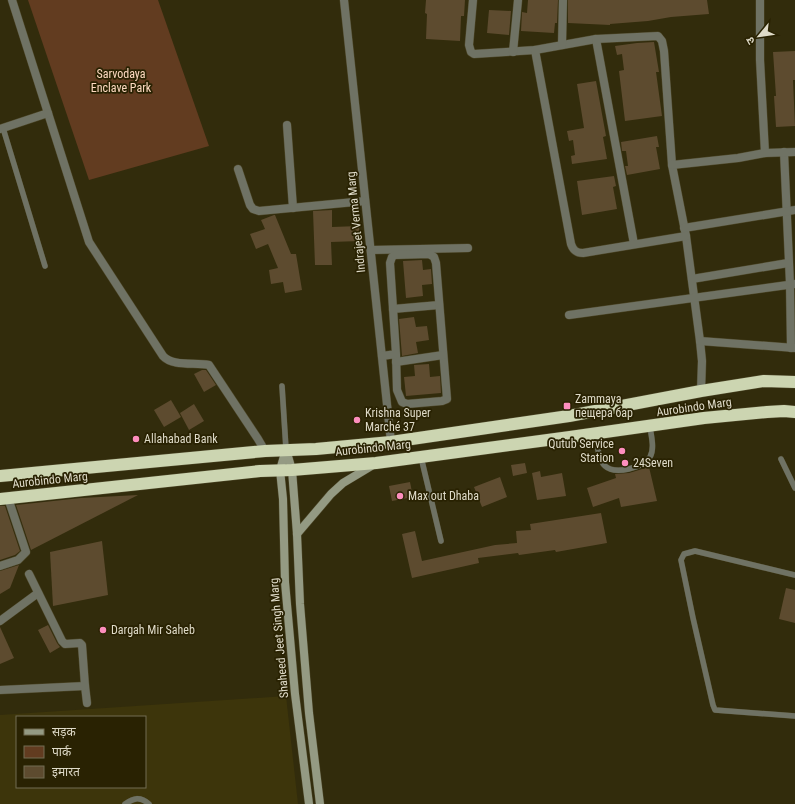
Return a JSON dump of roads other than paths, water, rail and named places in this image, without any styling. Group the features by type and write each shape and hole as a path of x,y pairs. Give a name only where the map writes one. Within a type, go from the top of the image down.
{"highway":[{"name":"Aurobindo Marg","path":"0,476 265,451 316,449 391,442 570,416 764,381 795,382"},
{"name":"Aurobindo Marg","path":"4,499 421,457 704,418 767,412 795,412"}],"main road":[{"path":"280,470 286,450"},
{"name":"Shaheed Jeet Singh Marg","path":"286,450 292,470 300,604 320,804"},
{"path":"297,534 324,502 343,483 376,462"},
{"name":"Shaheed Jeet Singh Marg","path":"280,470 283,499 285,582 295,694 309,804"}],"street":[{"path":"12,0 89,242 163,356 172,361 209,365 265,451"},
{"name":"Indrajeet Verma Marg","path":"344,0 391,442"},
{"path":"472,0 469,45 471,52 474,54 535,50 596,39 658,36 662,41 672,165 692,278 702,361 702,391"},
{"path":"514,52 518,0"},
{"path":"562,45 563,0"},
{"path":"760,0 760,60 765,153"},
{"path":"596,39 634,244"},
{"path":"535,50 572,247 578,253 634,244 685,232 795,210"},
{"path":"2,128 48,113"},
{"path":"287,125 293,208"},
{"path":"700,341 793,348 793,284 788,263 784,152"},
{"path":"672,165 738,158 765,153 795,152"},
{"path":"238,169 250,205 253,209 259,211 365,201"},
{"path":"371,250 468,248"},
{"path":"429,254 434,257 436,263 447,399 442,401 407,404 402,402 398,390 393,309 390,263 392,257 395,255 429,254"},
{"path":"692,278 788,263"},
{"path":"569,316 793,284"},
{"path":"393,309 439,305"},
{"path":"382,356 396,358 443,355"},
{"path":"0,566 18,560 26,552 4,499"},
{"path":"29,574 62,641 65,644 80,643 82,645 87,704"},
{"path":"0,621 38,593"},
{"path":"0,690 85,686"}],"lane":[{"path":"2,128 45,266"},
{"path":"282,386 286,450"},
{"path":"596,434 600,457 604,466 612,470 630,469 643,463 650,457 653,446 650,426"},
{"path":"421,457 441,541"},
{"path":"782,459 795,488"},
{"path":"795,575 695,551 684,554 681,560 715,710 795,716"},
{"path":"125,804 138,798 143,799 149,804"}],"place":[{"name":"Zammaya пещера бар","path":"567,406"},
{"name":"Krishna Super Marché 37","path":"357,420"},
{"name":"Allahabad Bank","path":"136,439"},
{"name":"Qutub Service Station","path":"622,451"},
{"name":"24Seven","path":"625,463"},
{"name":"Max out Dhaba","path":"400,496"},
{"name":"Dargah Mir Saheb","path":"103,630"}],"park label":[{"name":"Sarvodaya Enclave Park","path":"121,81"}]}
